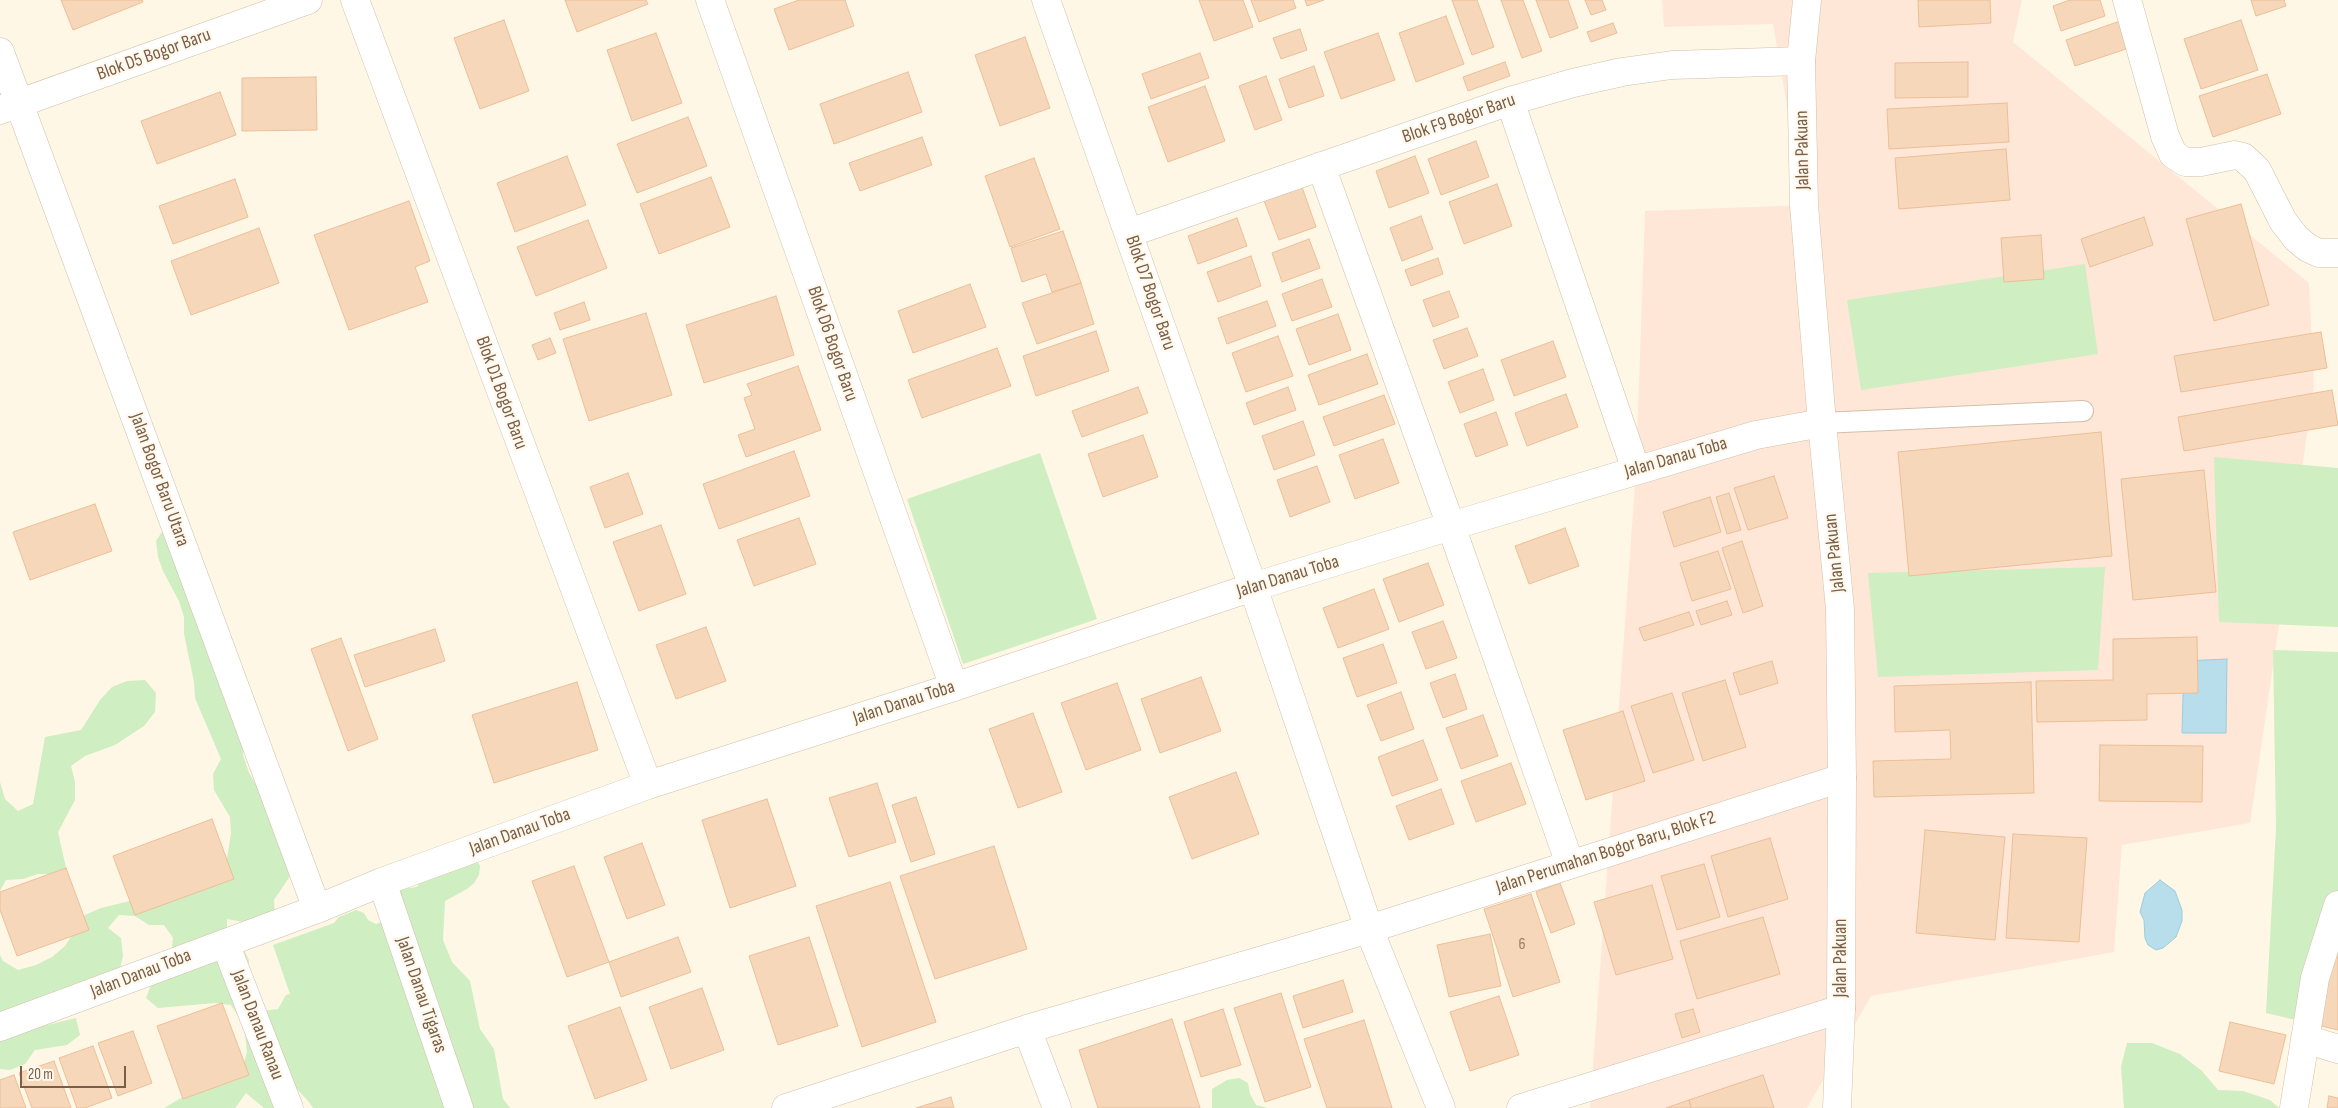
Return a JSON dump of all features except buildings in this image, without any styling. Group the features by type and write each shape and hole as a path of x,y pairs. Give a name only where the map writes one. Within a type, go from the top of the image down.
{"street":[{"name":"Blok D5 Bogor Baru","path":"10,107 308,0"},
{"name":"Blok D1 Bogor Baru","path":"355,0 648,785"},
{"name":"Blok D6 Bogor Baru","path":"710,0 954,687"},
{"name":"Blok D7 Bogor Baru","path":"1046,0 1253,587 1369,929 1441,1108"},
{"name":"Jalan Pakuan","path":"1807,0 1800,61 1804,205 1822,424 1840,609 1842,778 1841,1009 1837,1108"},
{"path":"2127,0 2165,136 2173,154 2185,162 2201,162 2235,155 2243,157 2257,170 2283,221 2296,238 2308,248 2319,253 2338,253"},
{"name":"Jalan Bogor Baru Utara","path":"0,52 10,107 317,909"},
{"name":"Blok F9 Bogor Baru","path":"1129,233 1510,101 1573,83 1672,65 1800,61"},
{"path":"1510,101 1636,470"},
{"path":"1321,166 1570,864"},
{"name":"Jalan Danau Toba","path":"0,1027 317,909 382,882 648,785 954,687 1253,587 1451,526 1756,435 1822,424"},
{"name":"Jalan Perumahan Bogor Baru, Blok F2","path":"786,1108 1027,1030 1369,929 1842,778"},
{"name":"Jalan Danau Tigaras","path":"382,882 459,1108"},
{"path":"2294,1108 2315,978 2338,905"},
{"name":"Jalan Danau Ranau","path":"225,943 289,1108"},
{"path":"1521,1108 1841,1009"},
{"path":"1027,1030 1056,1108"},
{"path":"2305,1039 2338,1049"}],"lane":[{"path":"1822,424 2083,412"}],"shaded area":[{"path":"1662,0 2022,0 2013,42 2309,283 2314,387 2250,823 2122,845 2114,952 1871,996 1807,1108 1590,1108 1636,470 1645,211 1804,205 1773,24 1664,27"}],"green space":[{"path":"2085,264 2098,354 1861,390 1847,300"},
{"path":"1040,453 1097,619 963,664 907,499"},
{"path":"2214,457 2338,468 2338,627 2219,622"},
{"path":"165,527 189,594 192,612 242,720 243,755 249,773 258,788 292,873 274,900 275,918 243,922 227,919 227,936 241,945 249,960 248,977 261,1011 278,1009 286,995 290,994 273,945 334,923 339,917 356,910 364,913 368,920 376,924 384,921 391,890 417,887 436,850 443,845 453,843 475,857 480,866 479,875 474,883 445,901 443,940 452,962 470,981 480,1029 494,1049 503,1099 510,1108 313,1108 297,1089 281,1096 281,1108 264,1108 246,1093 235,1108 164,1108 181,1098 233,1081 242,1068 247,1052 245,1034 240,1019 231,1005 215,1003 158,1008 146,998 152,982 171,955 173,938 164,925 149,925 135,916 119,915 108,928 121,938 123,956 115,989 43,1026 76,1018 80,1035 67,1045 35,1050 25,1064 10,1070 0,1069 0,955 3,961 18,970 36,965 52,957 65,946 85,915 101,908 134,900 226,865 231,833 230,817 214,790 213,774 221,759 195,698 194,682 184,634 184,617 179,601 163,571 158,557 156,541"},
{"path":"2105,567 2098,670 1878,677 1868,573"},
{"path":"2273,650 2338,652 2338,891 2300,1021 2266,1013 2276,828"},
{"path":"145,680 156,693 155,712 144,726 115,745 85,756 71,766 75,782 75,800 58,832 66,868 55,874 38,874 23,879 6,880 0,891 0,782 5,799 18,811 33,804 45,737 81,730 100,700 112,687 127,681"},
{"path":"2127,1043 2152,1043 2180,1054 2202,1071 2218,1090 2243,1091 2270,1100 2279,1108 2124,1108 2121,1067"},
{"path":"1239,1078 1248,1083 1250,1094 1256,1105 1268,1108 1212,1108 1212,1089 1227,1080"}],"water":[{"path":"2227,659 2226,733 2182,733 2184,661"},
{"path":"2160,880 2175,891 2182,910 2182,921 2176,937 2163,948 2156,950 2148,945 2145,938 2144,920 2140,912 2145,893"}]}
